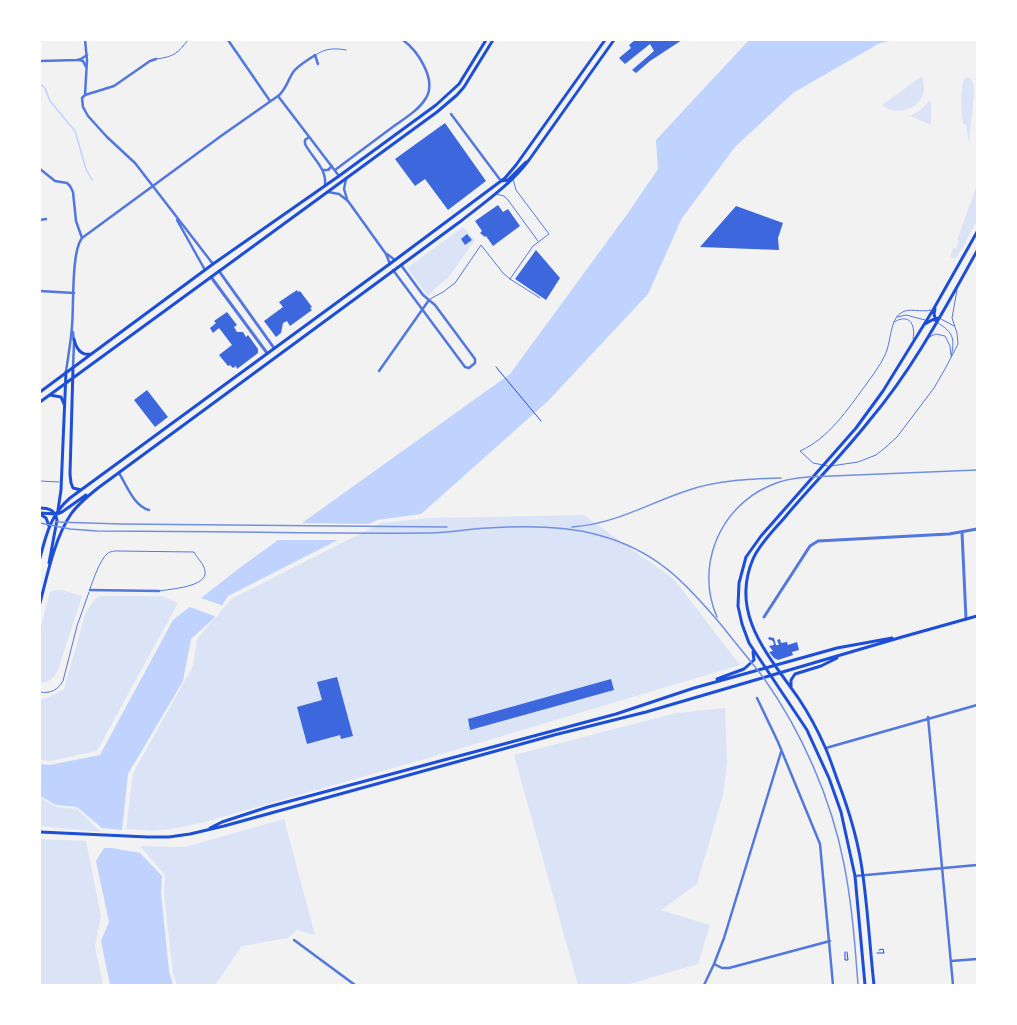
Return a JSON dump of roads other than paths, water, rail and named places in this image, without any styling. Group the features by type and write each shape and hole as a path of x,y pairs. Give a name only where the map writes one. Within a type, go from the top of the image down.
{"main road":[{"path":"40,392 213,264 340,176 445,98 462,80 486,40"},
{"path":"40,402 437,112 458,95 470,80 493,40"},
{"path":"40,558 49,528 58,510 68,500 390,264 501,180 516,165 605,40"},
{"path":"40,603 62,530 71,514 86,498 496,194 513,179 529,160 614,40"},
{"path":"501,180 508,180 529,160"},
{"path":"298,204 302,210"},
{"path":"701,686 748,666 755,658 742,624 737,598 739,583 746,557 761,536 856,428 877,400 892,378 922,327 927,322 977,232"},
{"path":"874,985 863,875 857,840 848,808 826,748 791,688 758,640 751,622 746,593 748,575 753,559 766,540 885,402 929,336 977,251"},
{"path":"395,260 400,265"},
{"path":"213,264 219,271"},
{"path":"390,264 393,270"},
{"path":"205,270 211,277"},
{"path":"936,305 934,312 937,320"},
{"path":"927,322 937,320"},
{"path":"927,322 931,328 929,336"},
{"path":"74,339 76,347 81,353 85,355 92,354"},
{"path":"274,348 279,354"},
{"path":"267,353 272,360"},
{"path":"73,368 71,480 74,488 81,490"},
{"path":"58,510 61,482 66,372"},
{"path":"50,395 61,397 65,406"},
{"path":"40,513 56,514 65,511 98,488"},
{"path":"40,508 58,510"},
{"path":"48,508 56,514 57,526 48,573"},
{"path":"40,513 47,519 49,528"},
{"path":"40,832 154,837 179,836 203,831 260,817 554,735 646,712 977,616"},
{"path":"203,831 222,822 268,808 627,711 701,686 775,665 837,648 902,637"},
{"path":"751,646 808,730 829,778 841,812 855,876 865,985"},
{"path":"791,688 791,680 795,674 821,666 844,655"}],"street":[{"path":"85,40 87,55 85,95 82,99 82,105 88,116 107,137 135,163 213,264"},
{"path":"229,40 270,101"},
{"path":"335,170 411,113 426,98 430,85 425,67 416,52 404,40"},
{"path":"77,60 87,55"},
{"path":"66,372 72,328 76,251 82,238 278,96 284,90 295,70 315,55 318,64"},
{"path":"40,61 62,59 77,60 82,61 86,68"},
{"path":"85,95 114,86 150,61 156,59"},
{"path":"278,96 340,176"},
{"path":"450,114 501,180"},
{"path":"309,137 305,142 306,146 324,170 325,186"},
{"path":"324,170 328,170 332,166"},
{"path":"40,169 55,181 68,183 70,186 73,192 76,221 82,238"},
{"path":"346,179 344,189 348,201"},
{"path":"328,192 339,194 348,201 386,254 390,264"},
{"path":"174,214 205,270"},
{"path":"40,220 46,219"},
{"path":"196,255 202,250"},
{"path":"386,254 395,260"},
{"path":"393,270 465,367 468,368 475,363 475,359 435,304 423,295 400,265"},
{"path":"219,271 274,348"},
{"path":"211,277 267,353"},
{"path":"221,291 229,285"},
{"path":"40,291 74,292"},
{"path":"379,371 429,300"},
{"path":"72,328 74,339 73,368"},
{"path":"118,473 137,503 142,508 149,510"},
{"path":"764,617 810,546 818,541 962,532 977,529"},
{"path":"962,532 966,619"},
{"path":"90,590 159,591"},
{"path":"757,698 778,742 820,844 833,985"},
{"path":"826,748 977,704"},
{"path":"928,718 953,985"},
{"path":"704,985 724,938 781,752"},
{"path":"855,876 977,865"},
{"path":"294,940 355,985"},
{"path":"714,964 722,968 729,968 830,941"},
{"path":"951,961 977,959"}],"lane":[{"path":"156,59 175,54 181,50 188,40"},
{"path":"315,55 326,49 346,50"},
{"path":"510,279 533,246 549,234 516,190 513,179"},
{"path":"496,194 504,196 508,200 538,242"},
{"path":"429,300 455,283 481,245 502,273 540,298"},
{"path":"933,310 905,311 900,313 895,318 889,345 882,360 844,414 814,443 800,451 812,463 827,466 858,462 876,454 892,442 900,433 934,388 950,360 958,340 958,333 954,326 952,316 958,284"},
{"path":"895,318 900,315 906,315 918,317 927,322"},
{"path":"893,323 902,319 910,321 914,329 913,343"},
{"path":"937,320 954,326"},
{"path":"937,320 949,331 952,338 953,345 950,360"},
{"path":"929,336 936,334 945,336 950,346 950,360"},
{"path":"40,481 61,482"},
{"path":"40,692 50,692 59,687 65,676 65,668 76,626 103,559 111,552 119,550 194,552 204,568 205,575 203,579 189,586 159,591"}],"water":[{"path":"749,40 892,40 878,44 793,93 735,147 682,218 648,294 548,401 421,514 377,520 228,596 213,619 191,639 183,681 128,774 122,830 102,828 77,807 56,805 40,796 40,764 49,765 100,755 173,620 242,566 510,374 628,213 658,169 656,140"},
{"path":"104,848 140,853 162,876 161,893 169,971 173,985 110,985 101,941 109,922 96,861"}],"waterway":[{"path":"40,84 45,88 50,101 75,131 86,169 92,180"}],"railway":[{"path":"717,617 711,598 709,579 711,559 716,541 725,524 737,509 752,496 769,486 778,482 808,477 977,470"},
{"path":"572,527 617,518 672,496 709,484 781,478"},
{"path":"56,522 447,527"},
{"path":"40,523 70,529 97,531 302,533 433,533 501,527 543,527 585,532 619,541 653,559 668,570 696,596 723,627 763,677 777,698 802,743 823,790 844,864 849,894 858,985"}]}
